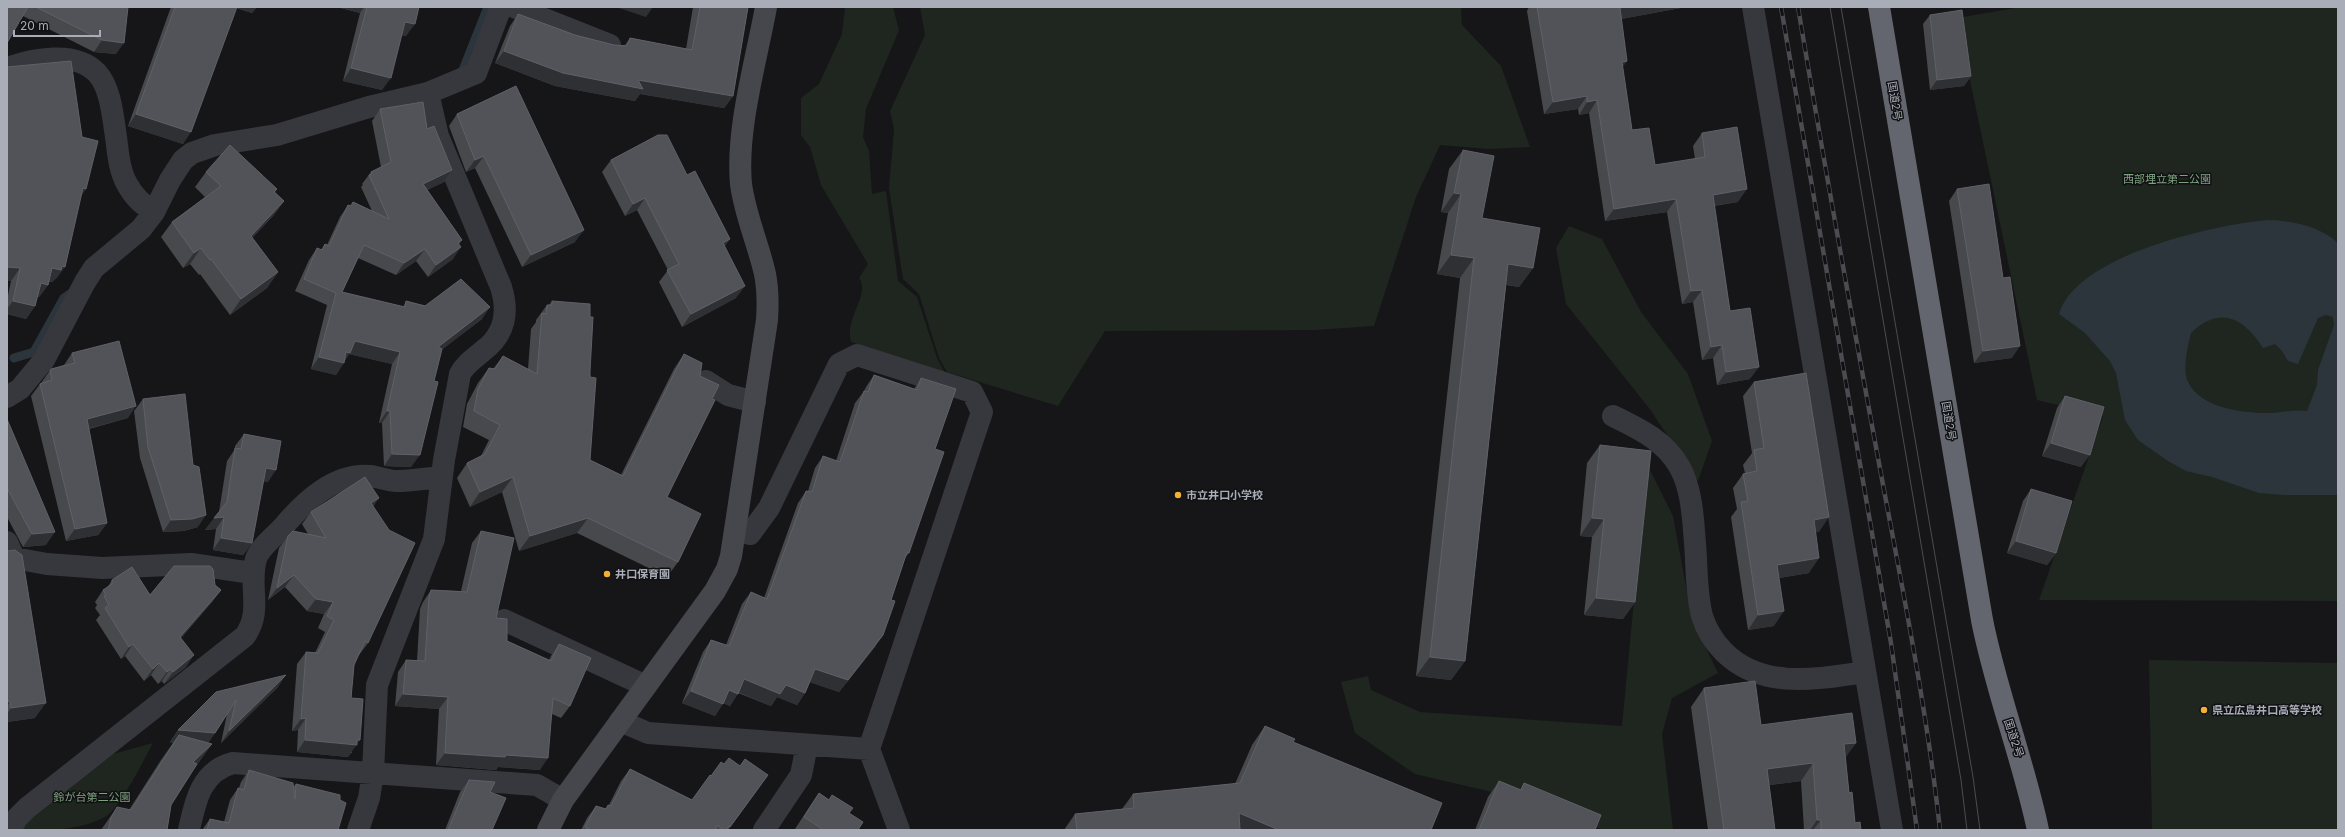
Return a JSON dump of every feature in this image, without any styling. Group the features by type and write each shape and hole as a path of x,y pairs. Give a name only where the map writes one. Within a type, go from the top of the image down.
{"highway":[{"name":"国道2号","path":"1880,7 1982,620 1998,688 2018,748 2038,830"}],"street":[{"path":"7,397 20,389 44,360 85,282 94,268 141,229 154,212 170,180 183,160 203,148 277,135 369,107 428,93 476,73 501,7"},
{"path":"514,7 610,45"},
{"path":"548,830 563,800 721,582 731,556 765,340 768,298 765,276 744,205 740,155 742,133 766,7"},
{"path":"1753,7 1892,830"},
{"path":"7,68 21,63 59,59 85,64 98,74 110,105 121,168 127,184 138,201 154,212"},
{"path":"358,830 369,798 373,773 377,685 434,539 442,477 460,374 468,363 490,346 498,336 506,314 506,302 438,136 428,93"},
{"path":"734,532 750,534 769,508 839,364 856,355 972,392 982,412 869,749 899,830"},
{"path":"706,381 728,395 755,402"},
{"path":"1613,416 1653,436 1680,466 1685,478 1693,520 1702,616 1712,637 1728,655 1758,674 1782,679 1819,678 1865,672"},
{"path":"10,830 17,818 27,808 246,636 251,628 256,611 252,573 256,557 292,516 322,489 343,480 368,476 396,481 442,477"},
{"path":"7,542 14,558 47,564 102,568 191,564 252,573"},
{"path":"504,620 646,686"},
{"path":"620,721 648,733 869,749"},
{"path":"764,830 801,775 807,745"},
{"path":"2018,748 2046,830"},
{"path":"189,830 204,782 216,769 233,763 537,785 563,800"}],"green space":[{"path":"845,7 893,7 899,30 866,109 863,137 869,151 872,194 886,191 898,281 917,297 937,358 945,373 851,342 851,324 862,292 862,285 859,278 868,264 821,185 810,147 801,135 801,98 819,84 842,34"},
{"path":"920,7 1461,7 1462,25 1501,66 1530,147 1488,149 1440,145 1416,197 1374,326 1314,330 1105,331 1058,406 947,372 939,358 919,294 903,279 889,188 894,129 890,111 925,35"},
{"name":"西部埋立第二公園","path":"2021,7 2338,7 2338,601 2039,600 2103,416 2037,400 1957,18"},
{"path":"1569,226 1602,239 1641,312 1688,374 1712,441 1698,481 1649,408 1566,304 1556,248"},
{"path":"1647,464 1673,516 1692,619 1718,673 1672,698 1662,734 1673,830 1603,830 1526,800 1415,774 1355,733 1341,682 1368,676 1371,690 1420,712 1622,726"},
{"path":"2149,660 2338,663 2338,830 2152,830"},
{"name":"鈴が台第二公園","path":"153,743 117,805 105,817 85,825 64,829 21,830 34,812 113,754"}],"shaded area":[{"path":"2268,220 2287,221 2314,228 2338,243 2338,495 2284,495 2259,493 2212,477 2186,471 2168,461 2138,440 2125,420 2116,373 2110,361 2085,333 2059,314 2071,293 2091,275 2118,260 2183,236 2244,223","holes":["2326,315 2333,317 2334,325 2318,370 2317,385 2307,411 2297,410 2257,413 2234,410 2202,398 2194,391 2188,382 2186,377 2186,365 2187,350 2191,333 2202,324 2212,319 2231,319 2240,323 2248,329 2263,348 2275,344 2282,351 2288,361 2298,364 2318,318"]}],"building":[{"path":"7,7 28,7 7,43"},
{"path":"36,7 128,7 124,43 102,40"},
{"path":"175,7 237,7 191,132 136,114"},
{"path":"367,7 419,7 415,24 405,22 391,78 351,68"},
{"path":"700,7 748,7 733,96 638,80 643,89 563,73 504,51 518,14 575,35 614,45 627,46 630,38 692,50"},
{"path":"1537,7 1624,7 1620,8 1627,61 1622,62 1632,130 1649,128 1655,165 1705,157 1702,133 1737,127 1747,189 1713,195 1730,311 1750,308 1759,367 1726,372 1722,345 1711,347 1702,290 1691,291 1676,199 1614,209 1597,100 1587,102 1587,96 1553,102"},
{"path":"1962,10 1971,76 1937,80 1930,15"},
{"path":"71,61 82,137 98,141 86,189 83,188 65,267 62,266 61,270 52,268 48,285 41,283 35,306 13,301 20,268 7,267 7,67"},
{"path":"516,86 584,230 531,255 484,156 475,160 457,114"},
{"path":"423,102 427,129 434,126 452,170 423,184 462,240 458,243 461,247 436,265 425,249 404,263 364,245 342,292 405,307 406,301 425,306 461,279 490,307 438,347 442,349 434,381 438,382 420,455 392,454 390,411 387,411 400,352 355,341 350,353 346,352 344,363 319,357 336,293 304,279 317,248 322,250 325,244 329,246 348,205 351,206 353,202 389,219 369,175 372,174 371,172 391,162 380,109"},
{"path":"658,135 667,135 687,175 695,171 730,239 723,243 745,286 691,314 667,270 679,264 645,198 633,204 611,160"},
{"path":"230,145 277,189 274,192 284,201 251,236 278,272 241,299 211,259 210,260 201,248 194,253 172,222 221,186 206,172"},
{"path":"1463,150 1494,156 1482,218 1540,228 1533,268 1508,264 1465,661 1430,657 1474,258 1451,255 1461,194 1454,193"},
{"path":"1989,184 2003,278 2010,277 2020,346 1983,351 1957,189"},
{"path":"552,301 590,304 590,317 593,317 590,377 596,378 590,460 623,476 684,354 702,363 700,376 719,385 712,399 715,400 667,497 701,514 678,562 588,518 530,536 513,477 480,492 467,463 485,454 500,425 474,411 478,389 489,368 495,369 503,356 537,374 542,313 546,314 547,305 552,305"},
{"path":"119,341 136,406 87,419 107,523 75,529 40,384 52,380 51,369 75,363 72,353"},
{"path":"1806,373 1829,517 1814,520 1819,558 1777,565 1784,611 1758,615 1741,502 1748,501 1743,474 1757,471 1754,450 1764,448 1754,382"},
{"path":"874,375 917,390 921,378 956,389 935,449 944,452 891,600 895,601 883,635 848,680 815,669 805,693 786,685 780,694 744,679 738,694 729,690 723,704 691,691 711,640 729,646 751,592 767,599 806,491 812,492 823,456 840,462 864,391 868,392"},
{"path":"185,394 193,465 199,467 206,515 192,519 171,520 148,447 143,399"},
{"path":"2065,396 2104,407 2090,455 2051,443"},
{"path":"7,419 55,532 32,534 7,488"},
{"path":"244,434 281,441 276,470 266,468 252,543 221,538 224,517 214,518 227,502 235,448 241,449"},
{"path":"1600,445 1651,451 1635,602 1596,598 1604,519 1592,518"},
{"path":"365,477 379,498 371,503 389,530 415,543 368,643 365,641 354,665 351,698 363,699 360,740 357,740 357,745 305,740 306,718 301,719 306,652 318,653 334,620 327,616 333,602 316,599 294,575 277,588 288,536 293,531 326,538 311,512"},
{"path":"2031,489 2072,501 2056,553 2016,541"},
{"path":"481,531 514,538 496,618 507,619 507,641 551,661 559,644 591,658 570,706 553,698 548,758 445,753 448,697 403,694 406,660 425,661 429,597 431,590 467,592"},
{"path":"15,550 22,555 46,703 11,708 10,702 7,701 7,551"},
{"path":"174,566 210,566 213,569 215,585 221,590 180,637 194,655 173,672 170,669 167,672 159,663 153,669 133,644 129,647 105,608 109,605 104,596 106,595 103,590 112,584 112,580 132,567 150,595"},
{"path":"286,675 229,731 236,700 215,733 178,730 216,692"},
{"path":"1755,681 1761,725 1852,713 1856,743 1844,744 1849,793 1852,792 1855,823 1860,822 1861,830 1821,830 1821,820 1817,820 1813,763 1767,769 1775,830 1724,830 1704,688"},
{"path":"1265,726 1295,739 1293,742 1442,803 1431,830 1279,830 1239,813 1240,830 1077,830 1075,814 1134,808 1133,794 1240,783"},
{"path":"179,735 212,744 193,762 197,764 171,805 167,830 108,830 111,818 117,807 131,810"},
{"path":"729,758 740,766 745,759 768,775 730,827 729,826 726,830 717,825 715,830 588,830 589,829 585,827 596,806 606,809 608,805 611,806 630,769 692,800 721,762 724,764"},
{"path":"249,770 293,783 295,799 296,784 340,795 340,800 346,803 338,830 207,830 210,819 229,823 238,788 244,790"},
{"path":"469,780 495,782 490,792 506,798 492,830 448,830"},
{"path":"1499,781 1521,790 1524,783 1601,815 1595,830 1479,830"},
{"path":"819,793 829,800 832,795 853,808 849,813 863,822 858,830 824,830 804,817"}],"waterway":[{"path":"463,70 488,7"},
{"path":"14,358 34,352 64,298 70,294"}],"tram line":[{"path":"1830,7 1961,780 1967,830"},
{"path":"1841,7 1973,777 1980,830"}],"railway":[{"path":"1781,7 1891,643 1917,830"},
{"path":"1798,7 1849,299 1914,651 1935,785 1940,830"}],"place":[{"name":"市立井口小学校","path":"1178,495"},
{"name":"井口保育園","path":"607,574"},
{"name":"県立広島井口高等学校","path":"2204,710"}]}
